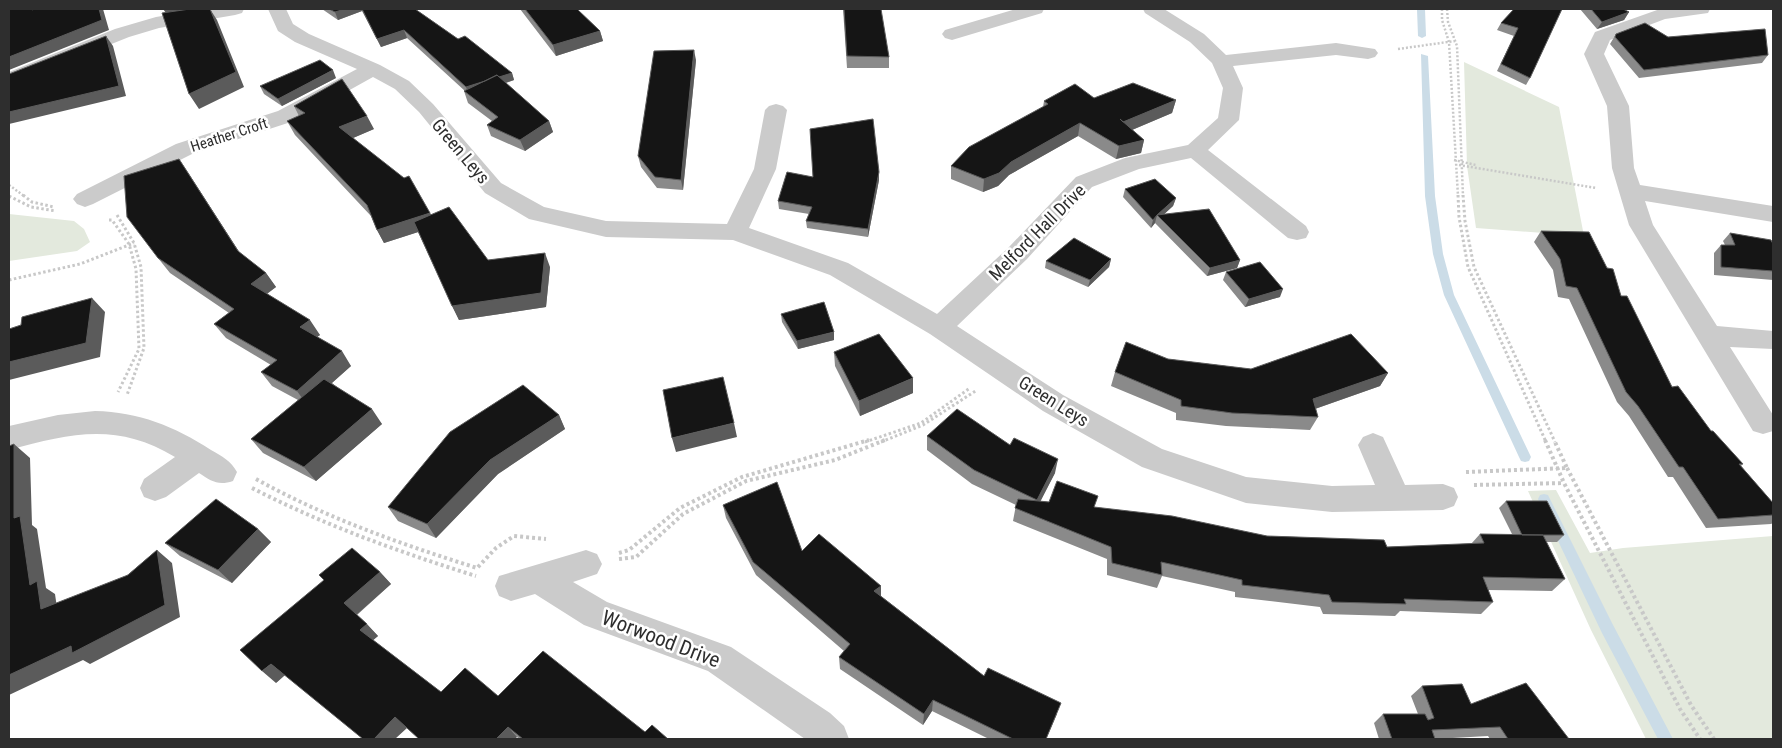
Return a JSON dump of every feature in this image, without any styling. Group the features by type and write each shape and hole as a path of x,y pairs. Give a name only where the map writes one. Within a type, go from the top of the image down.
{"street":[{"path":"9,79 122,33 156,23 235,9"},
{"name":"Green Leys","path":"277,9 285,26 302,38 373,69 402,85 426,108 492,188 537,213 606,229 735,232 839,269 939,327 1053,403 1152,458 1246,490 1332,499 1443,497"},
{"path":"952,34 1035,9"},
{"path":"1152,9 1197,38 1221,61 1233,88 1228,120 1195,150 1297,232"},
{"path":"1701,9 1662,14 1602,36 1594,54 1618,106 1622,168 1641,225 1763,423"},
{"path":"1221,61 1336,50 1368,53"},
{"name":"Heather Croft","path":"85,199 184,149 286,116 373,69"},
{"path":"735,232 765,168 776,110"},
{"name":"Melford Hall Drive","path":"939,327 1018,253 1084,182 1134,163 1195,150"},
{"path":"1631,193 1773,214"},
{"path":"1709,335 1770,340"},
{"path":"9,438 31,431 98,422 144,428 223,468"},
{"path":"1374,445 1396,498"},
{"path":"155,488 223,468"},
{"path":"524,582 598,558"},
{"name":"Worwood Drive","path":"524,582 596,614 719,658 817,726 830,739"}],"path":[{"path":"1442,9 1442,20 1449,42 1459,217 1468,267 1564,484 1680,709 1700,739"},
{"path":"1446,9 1448,22 1455,41 1465,221 1474,267 1566,468 1686,696 1714,739"},
{"path":"1368,53 1455,41"},
{"path":"1455,162 1631,193"},
{"path":"9,185 32,202 58,208"},
{"path":"9,196 22,205 44,211 65,212"},
{"path":"112,214 119,216 134,243 141,267 144,348 126,397"},
{"path":"98,422 112,405 139,349 136,269 129,244 112,220 105,219"},
{"path":"9,280 80,264 134,243"},
{"path":"598,558 629,550 680,508 742,477 830,454 921,423 1003,369"},
{"path":"598,558 636,556 683,514 746,481 835,460 923,425 1003,369"},
{"path":"223,468 391,540 477,568 496,548 514,536 551,540"},
{"path":"223,468 273,499 386,547 524,582"},
{"path":"1465,472 1566,468"},
{"path":"1443,497 1456,486 1564,484"}],"shaded area":[{"path":"1464,62 1559,107 1584,236 1476,228 1467,166"},
{"path":"9,214 74,221 84,229 90,242 77,251 9,261"},
{"path":"1556,490 1590,553 1623,548 1773,536 1773,739 1646,739 1591,630 1528,491"}],"building":[{"path":"9,9 99,9 102,20 9,57"},
{"path":"190,9 210,9 236,72 189,94 162,13"},
{"path":"329,9 345,9 335,12"},
{"path":"362,9 415,9 458,39 465,36 512,73 499,77 497,75 466,87 404,30 377,39"},
{"path":"525,9 577,9 600,31 553,45"},
{"path":"844,9 881,9 889,57 847,56"},
{"path":"1514,9 1562,9 1530,78 1501,64 1518,28 1501,23"},
{"path":"1591,9 1623,9 1629,12 1602,22"},
{"path":"1645,23 1668,37 1765,29 1768,55 1644,70 1615,37 1616,34"},
{"path":"106,36 119,86 9,112 9,74"},
{"path":"694,50 681,180 655,177 638,156 654,51"},
{"path":"320,60 333,70 278,99 260,86"},
{"path":"497,75 549,121 520,140 487,125 498,117 464,91"},
{"path":"342,79 367,116 339,127 404,178 409,176 430,213 377,230 367,205 287,121 305,113 294,106"},
{"path":"1133,83 1176,100 1123,122 1144,140 1119,146 1080,123 1011,162 999,173 984,179 951,166 969,147 1048,104 1044,101 1075,84 1094,98"},
{"path":"873,119 879,172 868,229 806,221 812,207 778,201 787,172 813,177 810,129"},
{"path":"179,159 238,251 266,273 251,284 310,320 300,327 342,351 297,391 261,372 277,360 214,324 234,309 158,258 127,217 124,176"},
{"path":"1155,179 1176,198 1153,220 1125,189"},
{"path":"449,207 488,260 545,253 541,293 452,306 414,222"},
{"path":"1209,209 1240,260 1210,268 1157,215"},
{"path":"1541,231 1589,232 1607,268 1613,269 1621,296 1627,296 1672,387 1678,386 1711,431 1743,464 1739,464 1773,503 1773,515 1718,519 1683,467 1679,467 1638,406 1626,392 1577,288 1566,286 1560,259"},
{"path":"1730,233 1771,240 1773,244 1773,271 1721,267 1721,245 1735,245"},
{"path":"1074,238 1111,259 1090,280 1046,261"},
{"path":"1260,262 1283,289 1249,299 1226,272"},
{"path":"92,298 86,343 9,362 9,329 21,325 22,317"},
{"path":"824,302 834,332 797,341 781,314"},
{"path":"879,334 913,378 859,401 834,352"},
{"path":"1351,334 1388,373 1313,399 1318,417 1232,413 1181,406 1181,400 1115,372 1126,342 1168,359 1251,369"},
{"path":"723,377 734,423 672,438 663,390"},
{"path":"324,379 372,409 304,467 251,439"},
{"path":"523,385 559,415 490,460 427,524 388,507 450,432"},
{"path":"957,409 1010,445 1014,438 1058,459 1037,500 974,470 927,436"},
{"path":"14,444 14,518 20,516 30,585 37,581 41,609 128,575 157,550 165,605 72,653 71,646 9,675 9,446"},
{"path":"1057,481 1098,496 1094,507 1172,516 1267,536 1384,540 1387,547 1484,543 1480,534 1543,535 1565,579 1483,577 1493,602 1404,599 1406,604 1332,602 1329,595 1242,585 1242,580 1161,562 1162,575 1112,563 1111,547 1015,508 1018,499 1049,502"},
{"path":"777,482 802,551 819,534 881,586 874,591 984,676 988,668 1061,703 1046,739 1013,739 933,700 924,714 839,657 850,644 753,562 723,505"},
{"path":"216,499 258,529 218,570 165,543"},
{"path":"1506,501 1547,501 1564,535 1522,535"},
{"path":"352,548 380,572 344,603 367,624 360,630 441,692 465,668 498,696 543,651 645,732 652,725 668,739 523,739 508,727 496,739 419,739 395,717 374,739 363,739 271,664 262,671 240,650 324,580 319,575"},
{"path":"1526,683 1569,739 1508,739 1500,727 1432,730 1435,739 1392,739 1383,714 1425,714 1428,720 1434,718 1422,686 1462,684 1471,704"}],"waterway":[{"path":"1421,9 1422,36"},
{"path":"1424,56 1430,196 1438,254 1449,295 1525,457"},
{"path":"1544,499 1607,628 1666,739"}]}
